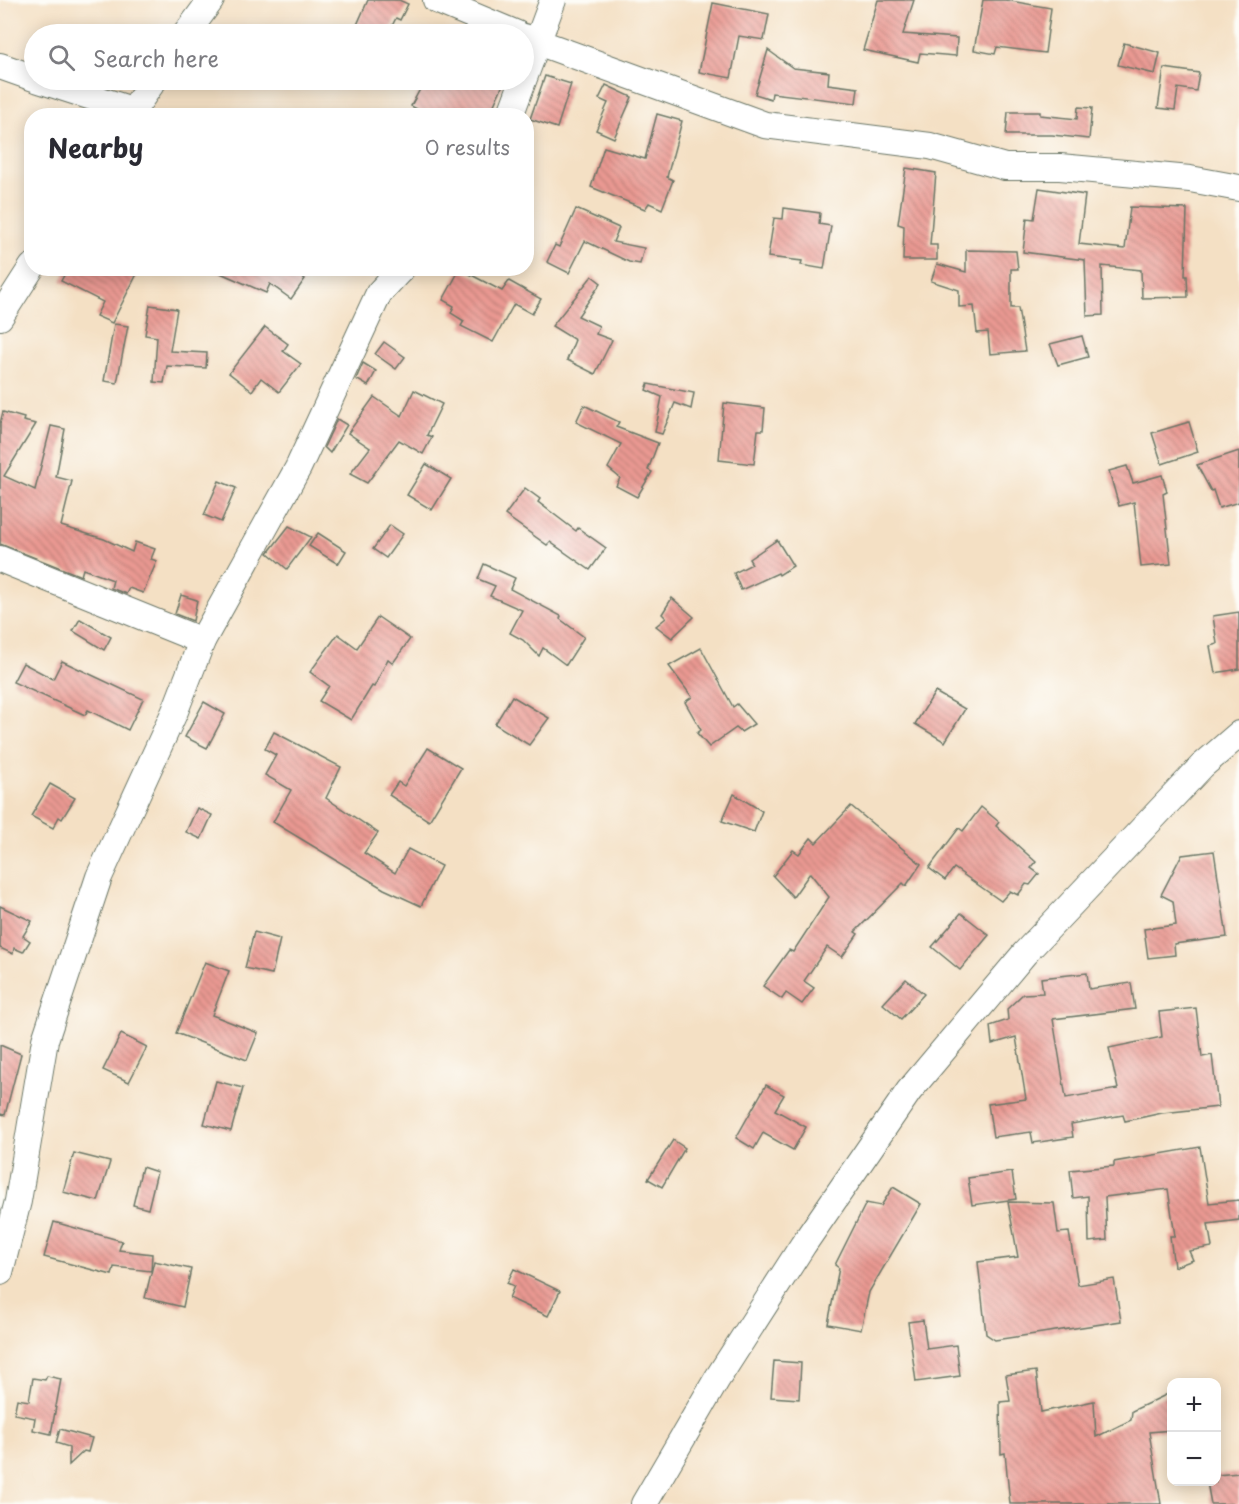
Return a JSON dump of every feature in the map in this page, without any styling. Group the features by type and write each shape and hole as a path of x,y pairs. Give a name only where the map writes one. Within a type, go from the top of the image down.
{"street":[{"path":"193,24 211,0"},
{"path":"436,0 493,24"},
{"path":"534,27 553,0"},
{"path":"534,41 765,125 930,146 1005,167 1060,167 1191,179 1239,188"},
{"path":"0,66 24,74"},
{"path":"67,90 116,108"},
{"path":"134,108 147,90"},
{"path":"512,108 515,90"},
{"path":"0,316 26,276"},
{"path":"0,1272 18,1201 45,1040 99,877 175,711 202,641 298,468 379,293 395,276"},
{"path":"0,559 202,641"},
{"path":"644,1504 717,1379 796,1254 909,1090 1025,953 1196,772 1239,734"}],"building":[{"path":"368,0 399,0 408,4 400,20 396,18 393,24 357,24"},
{"path":"878,0 914,0 903,34 957,38 956,56 920,53 918,62 863,50"},
{"path":"983,0 1005,0 1051,8 1045,53 997,47 995,54 974,50"},
{"path":"713,3 769,14 764,40 739,36 731,78 699,72"},
{"path":"1124,43 1160,53 1155,74 1118,65"},
{"path":"768,50 793,68 829,72 828,84 858,88 856,103 772,93 771,99 755,94"},
{"path":"1164,68 1199,73 1196,91 1178,88 1175,110 1158,108"},
{"path":"545,76 571,84 557,128 534,120 534,108"},
{"path":"606,85 632,97 614,138 596,130 608,103 599,99"},
{"path":"420,90 501,90 493,108 415,108 411,106"},
{"path":"1078,107 1092,108 1089,139 1052,135 1006,135 1008,112 1040,112 1040,115 1077,119"},
{"path":"657,114 682,121 667,177 673,180 662,209 649,203 645,209 591,187 604,147 645,159"},
{"path":"906,168 936,173 930,245 937,245 937,260 903,260 904,226 898,224"},
{"path":"1039,188 1085,195 1079,244 1125,249 1130,207 1187,209 1185,276 1187,276 1188,297 1142,298 1141,270 1102,266 1103,315 1087,316 1085,260 1023,252 1027,218 1034,219"},
{"path":"784,208 820,213 819,224 831,226 824,269 801,265 802,261 768,257 774,218 783,219"},
{"path":"576,209 619,228 613,242 644,248 640,264 629,262 585,241 569,273 547,262 555,245 559,247"},
{"path":"966,250 1016,251 1018,269 1011,269 1011,308 1018,308 1025,351 990,354 988,332 977,333 974,306 959,307 959,290 931,281 937,264 966,272"},
{"path":"64,276 136,276 112,323 96,316 103,302 61,281"},
{"path":"227,276 301,276 305,279 291,299 270,284 266,293"},
{"path":"456,276 473,276 502,291 509,281 541,299 532,314 514,304 493,342 461,326 464,321 451,313 454,306 443,300"},
{"path":"592,276 601,283 578,316 599,326 596,334 612,340 595,374 567,360 575,340 552,326"},
{"path":"150,305 177,309 170,351 207,353 206,368 167,366 164,383 154,382 157,337 145,335"},
{"path":"114,324 128,326 117,383 104,381"},
{"path":"265,327 288,344 283,351 301,364 279,392 261,378 252,391 229,373"},
{"path":"1082,336 1088,357 1058,365 1050,344"},
{"path":"384,342 405,357 396,369 375,354"},
{"path":"363,363 376,371 368,386 356,379"},
{"path":"648,384 694,393 691,409 675,403 662,434 655,432 662,397 646,390"},
{"path":"414,390 442,404 427,435 432,437 423,454 399,440 367,483 350,474 370,448 348,433 374,397 402,416"},
{"path":"724,403 765,408 763,430 758,430 754,464 719,460"},
{"path":"584,405 619,422 616,427 658,443 648,470 652,472 637,497 616,486 620,478 608,468 621,444 576,422"},
{"path":"3,412 36,424 4,476 35,490 51,426 65,429 56,477 72,481 61,526 104,539 132,552 135,542 155,549 151,559 157,561 143,593 129,588 126,594 111,588 113,580 83,569 81,576 0,544 0,423"},
{"path":"337,419 347,425 330,453 324,447"},
{"path":"1189,422 1198,452 1162,464 1152,433"},
{"path":"1239,451 1239,502 1219,508 1213,490 1211,491 1197,465"},
{"path":"426,464 451,479 432,510 407,495"},
{"path":"1127,466 1133,483 1162,475 1167,492 1163,494 1171,564 1141,567 1134,502 1119,506 1109,471"},
{"path":"219,481 236,488 221,522 204,515"},
{"path":"525,488 540,499 538,502 576,531 578,528 606,548 590,570 550,542 547,545 505,515"},
{"path":"390,525 403,534 386,558 373,549"},
{"path":"289,526 311,537 287,569 268,553"},
{"path":"318,533 346,551 338,564 309,546"},
{"path":"777,540 793,566 779,575 778,573 741,590 734,573 752,564 749,559"},
{"path":"484,564 515,578 510,589 561,616 560,619 584,637 566,665 543,648 539,656 523,640 510,633 522,610 490,596 495,586 478,579"},
{"path":"181,595 197,600 193,621 175,614"},
{"path":"672,598 694,617 672,638 656,626 666,618 662,614"},
{"path":"1239,612 1239,669 1215,673 1210,646 1217,644 1213,616"},
{"path":"378,617 410,639 393,663 388,659 374,687 372,686 351,720 319,701 329,686 310,672 338,634 357,648"},
{"path":"80,619 111,637 104,650 73,631"},
{"path":"701,648 733,707 737,704 754,724 741,732 736,728 709,747 697,733 701,730 685,702 692,697 669,666"},
{"path":"62,661 143,699 128,730 88,710 85,715 13,682 23,663 53,679"},
{"path":"935,692 965,709 945,742 915,724"},
{"path":"512,696 549,718 529,745 495,724"},
{"path":"204,702 225,714 207,748 185,737"},
{"path":"274,732 341,767 326,798 378,833 364,853 395,873 408,849 441,866 421,906 384,889 273,822 291,790 265,775 276,755 265,749"},
{"path":"428,748 461,768 429,821 389,795 398,782 404,786"},
{"path":"50,784 75,798 62,819 59,817 53,828 31,816"},
{"path":"734,794 762,811 754,832 722,821"},
{"path":"851,806 921,864 906,886 903,883 855,932 858,934 842,957 827,947 804,981 814,988 802,1004 786,993 782,999 763,986 789,950 793,952 829,897 810,873 793,897 773,876 793,850 799,854 811,838 816,843"},
{"path":"981,807 999,822 996,826 1036,862 1031,868 1039,874 1030,885 1026,884 1018,895 1010,891 1001,901 954,868 945,880 929,868 959,828 963,831"},
{"path":"197,808 212,815 201,839 186,832"},
{"path":"1214,851 1227,937 1174,944 1175,955 1148,958 1144,929 1176,925 1173,901 1161,895 1180,858 1182,855"},
{"path":"0,906 32,921 23,936 30,941 23,952 14,948 13,954 0,948"},
{"path":"961,913 989,935 960,970 932,947"},
{"path":"254,932 280,939 272,974 245,968"},
{"path":"205,962 229,971 212,1015 258,1033 247,1060 176,1033"},
{"path":"1087,973 1089,989 1131,983 1135,1009 1053,1019 1066,1098 1118,1089 1109,1048 1162,1037 1159,1012 1196,1008 1202,1057 1212,1055 1218,1107 1162,1113 1125,1121 1123,1115 1071,1124 1073,1137 1033,1143 1031,1132 993,1137 988,1104 1026,1099 1016,1037 992,1044 990,1026 1008,1020 1007,1009 1023,994 1043,993 1041,978"},
{"path":"906,979 924,994 901,1019 883,1004"},
{"path":"121,1034 147,1047 129,1082 103,1070"},
{"path":"0,1045 21,1054 5,1115 0,1114"},
{"path":"216,1081 243,1088 231,1131 204,1124"},
{"path":"766,1085 784,1095 775,1110 806,1127 793,1150 763,1133 754,1149 736,1138"},
{"path":"673,1140 685,1148 662,1187 648,1179"},
{"path":"1200,1147 1209,1203 1239,1200 1239,1220 1208,1224 1212,1247 1189,1251 1193,1260 1174,1267 1170,1236 1175,1236 1168,1189 1105,1197 1107,1240 1089,1242 1088,1196 1073,1198 1070,1170 1114,1166 1114,1162"},
{"path":"74,1153 110,1162 98,1201 63,1192"},
{"path":"142,1167 157,1172 148,1209 133,1205"},
{"path":"1012,1172 1016,1199 972,1205 968,1178"},
{"path":"893,1187 921,1204 869,1292 861,1330 828,1324 839,1268 835,1265 866,1203 881,1206"},
{"path":"1008,1202 1054,1203 1058,1233 1069,1232 1078,1285 1114,1279 1121,1321 995,1340 986,1334 978,1262 1018,1257"},
{"path":"54,1222 122,1241 119,1250 152,1254 151,1271 114,1267 112,1275 44,1257"},
{"path":"154,1261 191,1269 183,1307 145,1298"},
{"path":"514,1269 560,1291 548,1316 509,1298 514,1286 507,1283"},
{"path":"923,1320 927,1349 956,1345 960,1376 916,1382 908,1322"},
{"path":"774,1361 801,1363 799,1399 771,1397"},
{"path":"1036,1371 1041,1412 1094,1401 1096,1437 1131,1420 1132,1411 1167,1394 1167,1430 1149,1432 1161,1504 1010,1504 1005,1453 1001,1454 1000,1402 1010,1401 1006,1375"},
{"path":"47,1376 61,1379 51,1434 33,1430 35,1418 14,1414 17,1399 29,1401 33,1378 45,1380"},
{"path":"60,1429 92,1438 88,1452 84,1451 69,1465 69,1447 56,1443"},
{"path":"1239,1473 1239,1504 1211,1504 1208,1486 1221,1486 1221,1475"}]}
